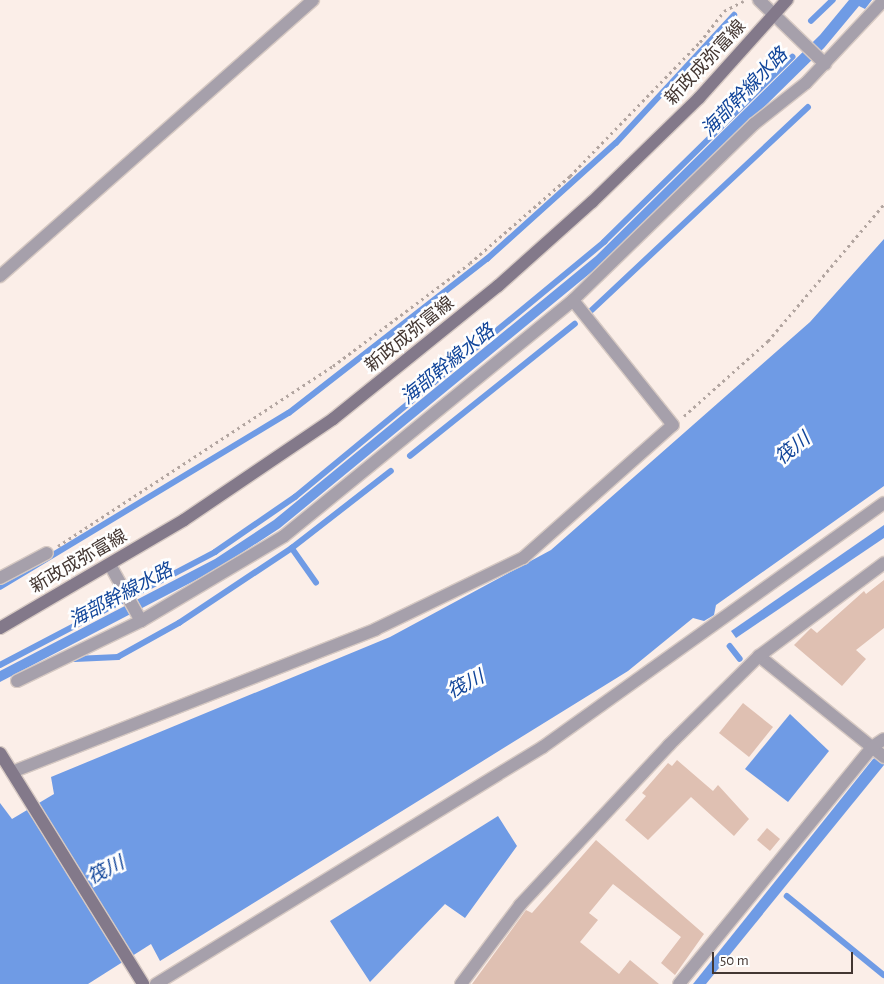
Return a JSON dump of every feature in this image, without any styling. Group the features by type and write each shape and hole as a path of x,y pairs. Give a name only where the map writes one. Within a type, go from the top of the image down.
{"main road":[{"name":"新政成弥富線","path":"0,628 110,565 333,420 498,286 700,98 787,0"},
{"path":"0,754 143,984"}],"street":[{"path":"0,276 313,0"},
{"path":"759,0 773,17 822,62"},
{"path":"17,681 139,618 284,536 573,300 754,124 822,62 884,0"},
{"path":"12,772 376,629 523,558 673,425 573,300"},
{"path":"156,984 550,742 884,503"},
{"path":"0,578 47,553"},
{"path":"461,984 520,905 759,656 884,563"},
{"path":"110,565 139,618"},
{"path":"759,656 878,752"},
{"path":"679,984 878,752 884,739"}],"path":[{"path":"47,553 333,366 470,263 570,176 700,42 724,11 745,0"},
{"path":"673,425 768,341 884,204"}],"water":[{"path":"849,0 872,0 865,9 859,6 824,48 622,247 280,528 217,569 0,682 0,671 215,559 274,520 596,256 820,35"},
{"name":"筏川","path":"884,239 884,486 716,605 714,615 704,621 693,618 628,671 160,961 151,944 88,984 0,984 0,803 12,819 54,794 51,777 390,637 551,550 810,322"},
{"path":"884,525 884,538 736,638 731,631"},
{"path":"790,714 829,751 788,802 745,769"},
{"path":"884,752 884,765 706,984 693,984 873,759"},
{"path":"498,816 517,846 465,918 445,904 370,982 330,921"}],"building":[{"path":"884,580 884,628 856,650 866,659 842,686 794,645 811,628 817,633 864,591 866,594"},
{"path":"743,703 773,727 749,757 719,733"},
{"path":"677,760 713,791 718,785 749,819 734,836 691,797 648,840 625,820 646,796 642,793 668,763 672,766"},
{"path":"767,828 780,839 770,851 757,840"},
{"path":"596,840 704,934 675,975 661,963 681,937 613,884 589,913 598,920 580,942 619,974 630,960 659,984 472,984 526,910 532,913"}],"waterway":[{"path":"811,21 833,0"},
{"path":"0,587 289,413 487,259 616,143 734,15"},
{"name":"海部幹線水路","path":"0,665 215,552 295,497 604,242 792,57"},
{"path":"592,310 808,107"},
{"path":"410,456 575,324"},
{"path":"75,659 118,657 179,623 292,548 391,471"},
{"path":"292,548 316,582"},
{"path":"730,646 740,659"},
{"path":"787,896 884,975"}]}
